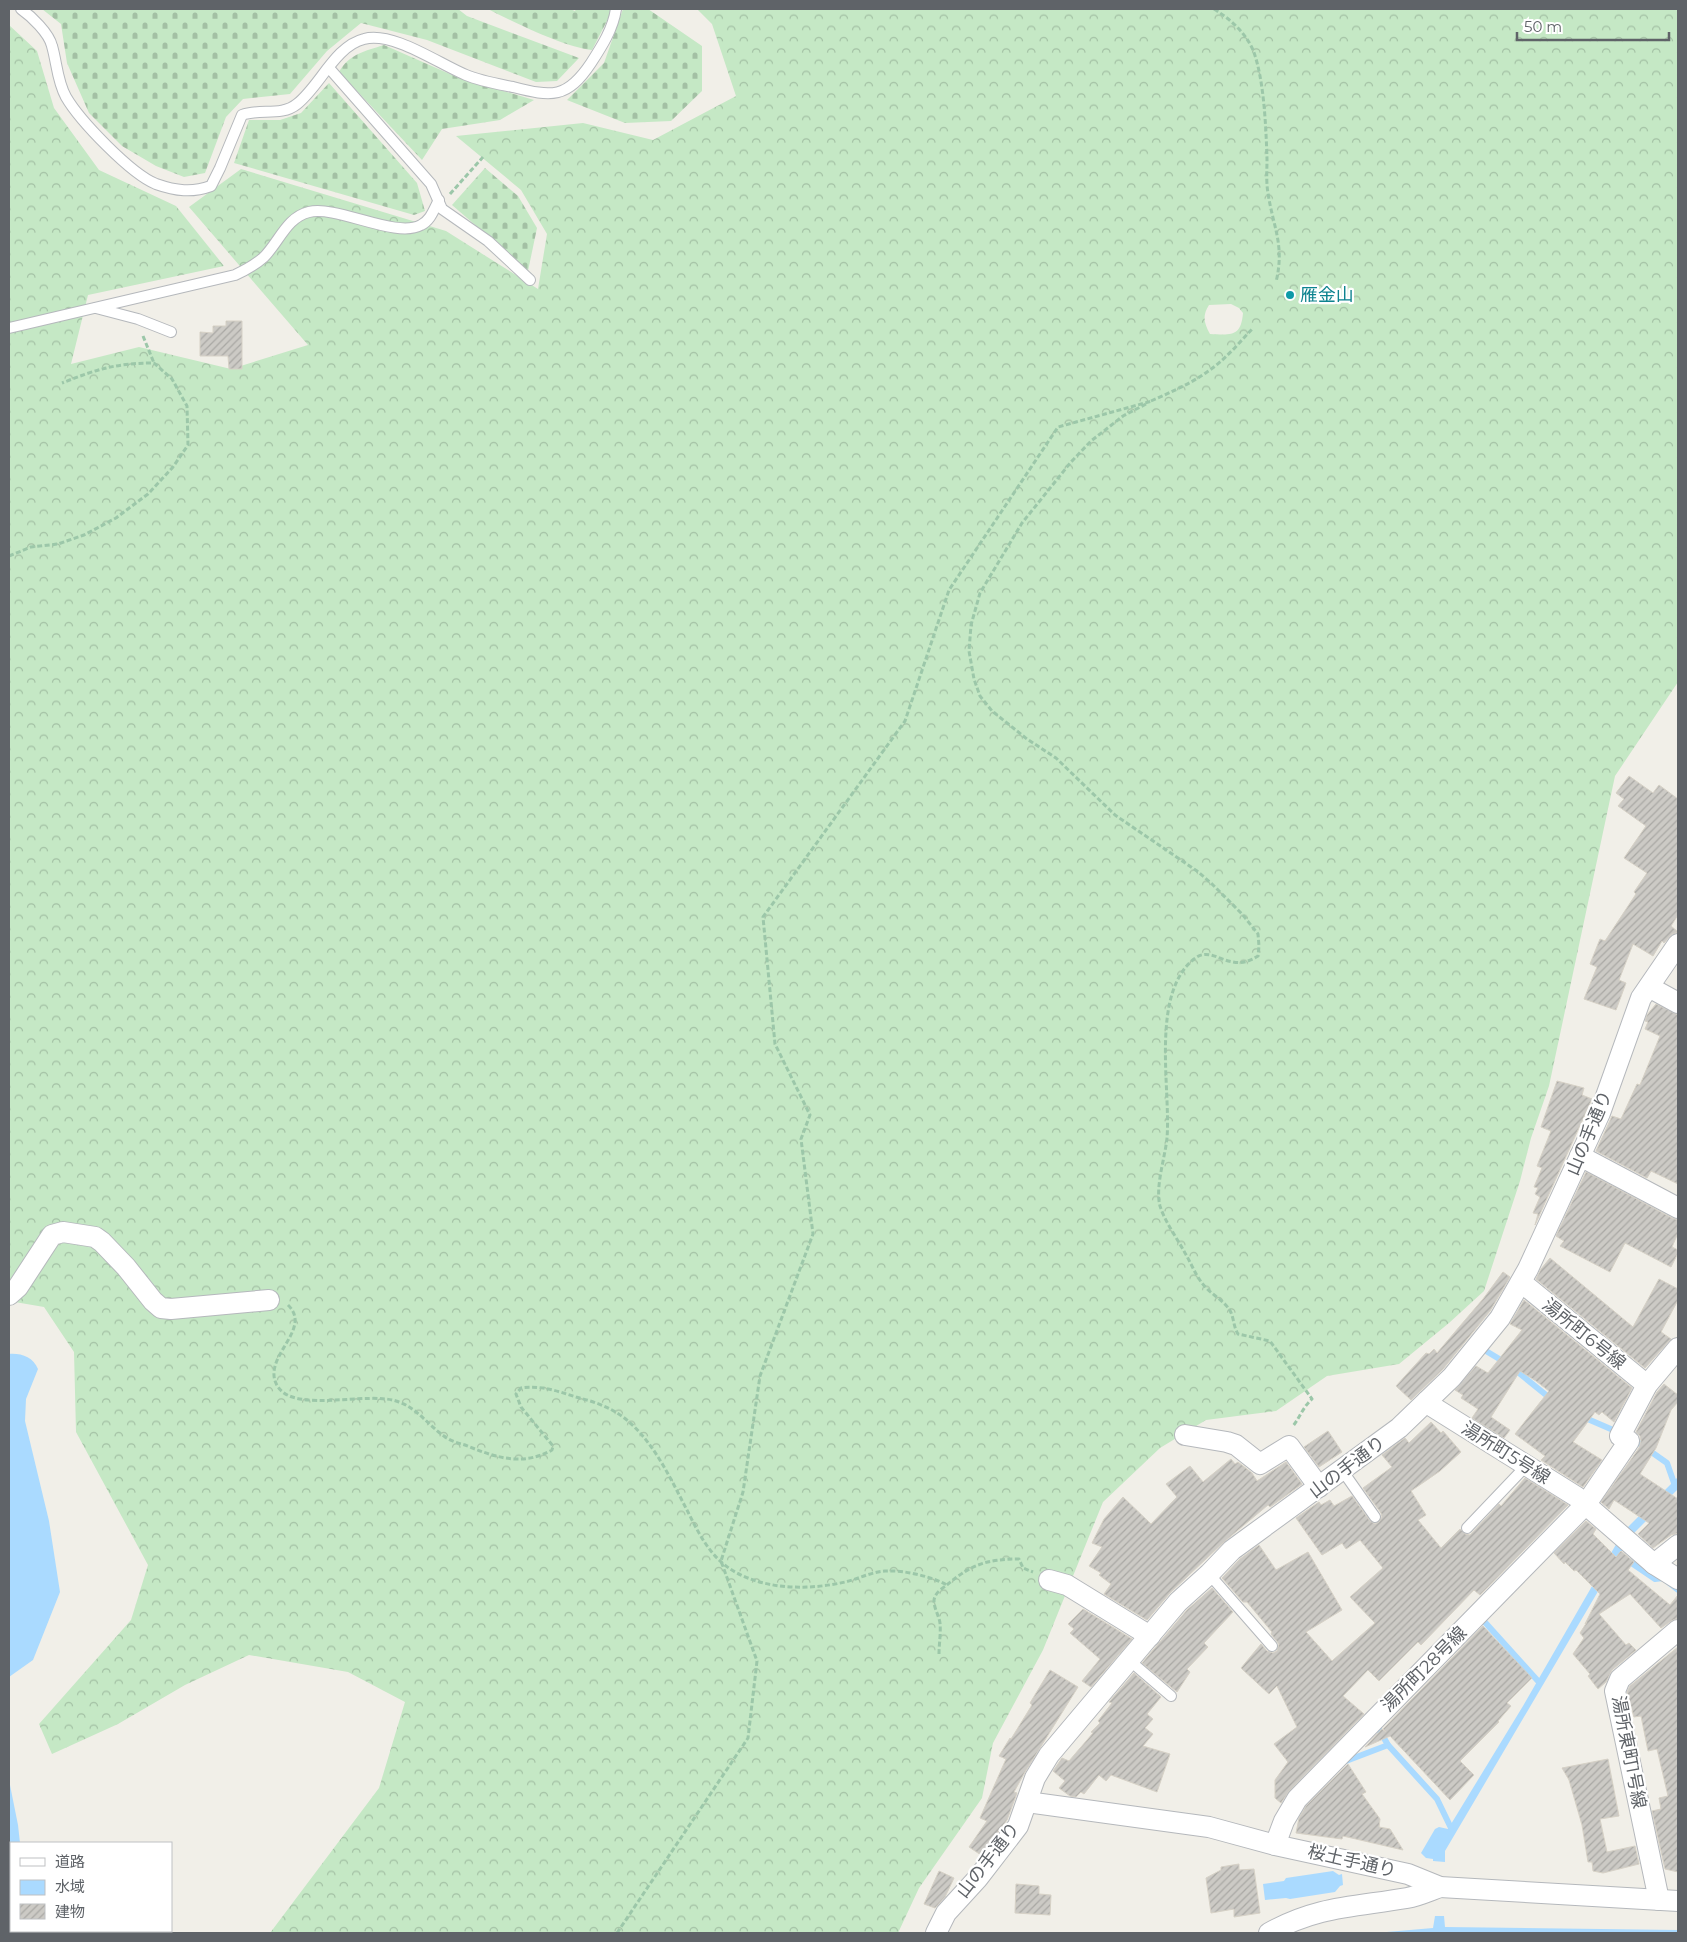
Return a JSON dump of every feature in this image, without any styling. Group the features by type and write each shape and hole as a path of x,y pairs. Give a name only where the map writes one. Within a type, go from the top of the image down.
{"street":[{"name":"山の手通り","path":"936,1933 946,1913 978,1878 1018,1826 1035,1778 1049,1755 1178,1602 1232,1550 1399,1428 1452,1377 1500,1318 1521,1282 1600,1112 1641,998 1678,944"},
{"path":"1649,987 1678,1003"},
{"path":"1580,1156 1678,1208"},
{"path":"9,1295 18,1287 35,1264 52,1235 63,1232 95,1237 102,1242 126,1267 152,1301 161,1308 171,1309 269,1300"},
{"name":"湯所町6号線","path":"1521,1282 1647,1385"},
{"path":"1647,1385 1678,1348"},
{"name":"湯所町28号線","path":"1275,1844 1284,1821 1297,1800 1586,1504 1629,1441 1620,1436 1647,1385"},
{"name":"湯所町5号線","path":"1427,1401 1433,1408 1527,1465 1586,1504 1654,1564 1678,1579"},
{"path":"1186,1435 1236,1445 1260,1464 1288,1446 1319,1487"},
{"path":"1654,1564 1678,1545"},
{"path":"1049,1580 1067,1585 1150,1636"},
{"name":"湯所東町1号線","path":"1669,1900 1615,1691 1620,1679 1678,1630"},
{"name":"桜土手通り","path":"1027,1802 1210,1827 1275,1844 1408,1874 1440,1887 1669,1900"},
{"path":"1269,1933 1302,1917 1329,1910 1408,1898 1440,1887"},
{"path":"946,1913 955,1933"}],"lane":[{"path":"21,9 32,16 52,44 55,66 66,96 105,144 127,164 154,183 184,191 198,191 211,186 242,115 250,112 283,111 297,104 344,48 364,39 384,39 408,47 467,76 549,95 568,89 585,73 614,22 616,9"},
{"path":"329,68 340,83 431,184 442,209 458,218 488,241 530,280"},
{"path":"9,328 235,275 252,268 294,218 309,212 322,211 384,225 410,227 421,225 431,217 439,202"},
{"path":"94,307 133,318 171,332"},
{"path":"1467,1528 1527,1465"},
{"path":"1342,1470 1376,1518"},
{"path":"1209,1574 1272,1646"},
{"path":"1129,1660 1171,1696"}],"path":[{"path":"1214,9 1244,33 1253,50 1260,81 1266,139 1268,192 1280,248 1279,270 1276,282"},
{"path":"439,202 482,157"},
{"path":"9,556 31,547 58,544 84,535 116,518 148,494 173,467 188,446 187,406 172,379 154,363 133,318"},
{"path":"1253,328 1233,350 1209,371 1183,387 1123,416 1092,440 1072,462 1022,523 980,593 971,625 969,651 974,679 980,696 992,711 1027,739 1056,758 1115,815 1212,884 1242,914 1258,934 1260,946 1258,956 1248,962 1233,962 1203,954 1195,957 1188,964 1176,983 1169,1004 1164,1068 1167,1136 1158,1193 1160,1205 1166,1219 1202,1284 1230,1310 1234,1328 1238,1334 1270,1341 1312,1399 1304,1407 1300,1416 1283,1438 1288,1446"},
{"path":"62,383 94,370 127,363 154,363"},
{"path":"617,1933 748,1738 757,1661 721,1562 742,1492 760,1376 813,1234 801,1139 810,1115 775,1044 763,916 905,721 949,590 1058,427 1152,401"},
{"path":"269,1300 285,1302 294,1311 296,1323 274,1366 274,1375 278,1388 287,1395 322,1402 376,1397 399,1402 417,1411 445,1437 504,1460 517,1460 544,1455 552,1450 553,1446 521,1407 516,1394 521,1388 536,1386 591,1401 612,1409 641,1434 668,1476 700,1537 721,1562 736,1573 754,1580 790,1587 830,1584 864,1577 875,1572 887,1571 916,1575 947,1585"},
{"path":"939,1654 940,1625 934,1601 936,1595 968,1569 995,1560 1019,1559 1024,1568 1049,1580"}],"green space":[{"path":"42,9 458,9 467,16 579,58 557,81 536,82 427,40 361,23 327,51 290,94 243,99 226,117 205,173 184,177 156,166 122,146 89,113 67,63 61,24"},
{"path":"488,9 570,9 575,11 576,9 611,9 610,15 592,50 554,40"},
{"path":"623,9 648,9 702,46 702,91 671,121 625,123 567,100 604,63"},
{"path":"697,9 1678,9 1678,682 1615,776 1549,1086 1484,1291 1399,1364 1327,1376 1276,1411 1206,1420 1160,1448 1103,1502 1043,1650 993,1743 982,1798 919,1888 898,1933 270,1933 379,1788 405,1702 348,1672 249,1655 185,1685 118,1724 52,1754 39,1724 131,1620 148,1565 76,1432 74,1352 44,1307 9,1301 9,25 37,51 54,108 99,170 176,206 224,266 88,295 71,364 139,347 231,369 308,345 189,207 241,169 446,231 538,289 547,234 521,190 456,136 583,123 653,140 736,96 712,24","holes":["1231,304 1239,308 1243,313 1242,321 1240,327 1234,333 1224,335 1210,334 1205,320 1205,313 1209,305"]},
{"path":"384,45 459,78 534,100 500,120 442,129 422,160 339,72 353,57 364,51"},
{"path":"329,83 417,183 425,211 414,215 234,163 249,120 280,120 301,113"},
{"path":"485,168 518,196 537,228 528,271 452,205"}],"water":[{"path":"9,1354 18,1354 30,1359 38,1369 26,1399 25,1421 49,1521 60,1592 33,1660 9,1677"},
{"path":"1678,1477 1678,1489 1632,1535 1623,1549 1445,1851 1445,1862 1426,1858 1421,1853 1435,1829 1439,1827 1448,1829 1523,1706 1625,1530"},
{"path":"9,1780 20,1842 10,1842 9,1887"},
{"path":"1333,1871 1339,1875 1342,1874 1343,1885 1335,1892 1290,1899 1265,1900 1263,1884 1284,1881 1286,1878"},
{"path":"1435,1916 1444,1916 1445,1927 1678,1930 1678,1933 1375,1933 1433,1928"}],"building":[{"path":"226,321 242,321 242,369 229,369 228,356 200,356 200,332 213,333 213,326 226,326"},
{"path":"1629,776 1653,793 1659,785 1678,799 1678,915 1671,926 1678,932 1672,934 1664,943 1662,941 1653,956 1633,944 1619,980 1626,983 1616,1010 1584,999 1597,967 1590,964 1600,939 1605,941 1636,894 1634,892 1647,873 1624,858 1646,826 1618,806 1624,799 1616,793"},
{"path":"1656,1004 1678,1015 1678,1184 1651,1171 1647,1178 1596,1151 1612,1116 1621,1119 1637,1084 1640,1085 1660,1036 1645,1029 1648,1022 1645,1021 1647,1015"},
{"path":"1557,1081 1584,1088 1582,1095 1592,1099 1535,1225 1538,1214 1533,1213 1540,1197 1535,1194 1538,1188 1534,1187 1542,1168 1537,1166 1551,1131 1541,1127"},
{"path":"1586,1172 1678,1220 1678,1233 1672,1247 1678,1250 1678,1253 1671,1267 1625,1243 1610,1272 1560,1246 1564,1241 1556,1236"},
{"path":"1550,1258 1633,1327 1659,1279 1678,1289 1678,1300 1661,1332 1671,1339 1645,1368 1536,1279"},
{"path":"1503,1272 1510,1277 1490,1311 1443,1369 1411,1400 1396,1386 1426,1353 1429,1354 1434,1349 1437,1353 1483,1299"},
{"path":"1524,1300 1632,1388 1614,1422 1602,1412 1599,1415 1595,1412 1573,1442 1602,1460 1583,1487 1541,1460 1545,1456 1515,1434 1549,1391 1536,1381 1520,1371 1491,1417 1510,1430 1504,1438 1472,1418 1478,1409 1461,1398 1463,1395 1455,1390 1476,1366 1488,1373 1522,1330 1510,1324"},
{"path":"1664,1384 1678,1395 1678,1402 1671,1410 1656,1448 1640,1474 1678,1499 1678,1533 1671,1535 1653,1548 1638,1534 1649,1523 1614,1500 1609,1509 1601,1502 1639,1448 1641,1441 1640,1436 1636,1432 1657,1392"},
{"path":"1431,1422 1441,1433 1443,1431 1461,1452 1440,1471 1411,1491 1426,1515 1418,1520 1441,1548 1460,1529 1465,1534 1470,1535 1499,1504 1501,1506 1525,1478 1568,1505 1480,1595 1474,1590 1421,1645 1418,1642 1379,1681 1368,1670 1343,1696 1364,1714 1289,1791 1281,1803 1275,1798 1275,1780 1288,1762 1274,1744 1297,1727 1277,1686 1269,1694 1241,1668 1261,1644 1267,1651 1273,1653 1277,1651 1279,1644 1271,1634 1272,1632 1247,1602 1243,1602 1222,1578 1240,1559 1259,1545 1276,1570 1308,1552 1342,1610 1306,1632 1332,1661 1375,1623 1350,1597 1383,1568 1360,1540 1346,1549 1342,1543 1322,1555 1296,1518 1319,1502 1321,1505 1330,1500 1334,1506 1352,1496 1370,1521 1375,1524 1379,1522 1382,1517 1381,1513 1363,1488 1392,1467 1382,1455 1405,1438 1409,1443"},
{"path":"1328,1431 1342,1452 1319,1467 1304,1447"},
{"path":"1231,1459 1235,1464 1238,1462 1252,1473 1257,1481 1286,1462 1302,1484 1270,1507 1268,1505 1225,1541 1170,1593 1147,1620 1104,1594 1111,1584 1099,1575 1101,1573 1089,1566 1102,1547 1092,1543 1104,1519 1123,1497 1151,1524 1177,1497 1166,1484 1190,1466 1203,1482"},
{"path":"1586,1521 1596,1529 1593,1534 1616,1557 1621,1551 1634,1562 1628,1570 1670,1605 1678,1595 1678,1618 1661,1628 1630,1594 1599,1614 1626,1645 1629,1643 1636,1650 1612,1670 1606,1682 1598,1689 1588,1676 1590,1674 1573,1654 1584,1638 1580,1633 1600,1594 1576,1570 1574,1571 1565,1562 1564,1564 1554,1553"},
{"path":"1212,1588 1233,1612 1204,1643 1208,1647 1187,1669 1190,1672 1177,1692 1142,1663 1187,1610"},
{"path":"1083,1609 1132,1639 1091,1687 1082,1681 1100,1659 1070,1633 1074,1629 1068,1624"},
{"path":"1483,1626 1532,1678 1507,1703 1511,1706 1499,1722 1460,1761 1474,1775 1450,1800 1390,1736 1365,1747 1382,1729 1386,1732 1383,1729"},
{"path":"1678,1647 1678,1872 1665,1869 1652,1811 1661,1809 1659,1798 1668,1796 1657,1749 1648,1751 1641,1716 1634,1717 1627,1692 1630,1686"},
{"path":"1050,1670 1078,1687 1014,1792 1017,1793 1007,1820 981,1855 969,1847 987,1821 980,1818 1006,1759 999,1756 1032,1705 1030,1703"},
{"path":"1134,1673 1161,1697 1147,1714 1153,1719 1145,1728 1153,1734 1143,1746 1170,1754 1157,1792 1111,1775 1106,1781 1099,1775 1084,1794 1081,1792 1076,1797 1070,1796 1059,1788 1065,1781 1053,1771 1062,1758 1069,1761 1093,1733 1091,1732 1100,1723 1098,1721 1112,1703 1109,1702"},
{"path":"1608,1759 1619,1816 1600,1819 1607,1852 1635,1846 1639,1864 1603,1873 1593,1871 1592,1862 1588,1862 1582,1825 1569,1780 1562,1768"},
{"path":"1348,1764 1366,1792 1362,1794 1380,1819 1379,1827 1390,1829 1403,1850 1343,1836 1342,1839 1296,1833 1299,1818 1306,1806"},
{"path":"1239,1864 1239,1870 1254,1869 1260,1913 1234,1917 1234,1909 1211,1913 1206,1878 1221,1870 1221,1867"},
{"path":"939,1871 954,1878 945,1897 935,1908 924,1904"},
{"path":"1016,1884 1039,1886 1039,1894 1051,1895 1050,1915 1015,1913"}],"waterway":[{"path":"1486,1351 1506,1363"},
{"path":"1514,1369 1551,1399"},
{"path":"1583,1417 1620,1433"},
{"path":"1633,1439 1667,1463 1674,1483"},
{"path":"1627,1560 1655,1579 1663,1578 1678,1590"},
{"path":"1482,1619 1538,1681"},
{"path":"1377,1726 1388,1745 1437,1799 1451,1828"},
{"path":"1346,1761 1388,1745"}],"place":[{"name":"雁金山","path":"1290,295"}]}
